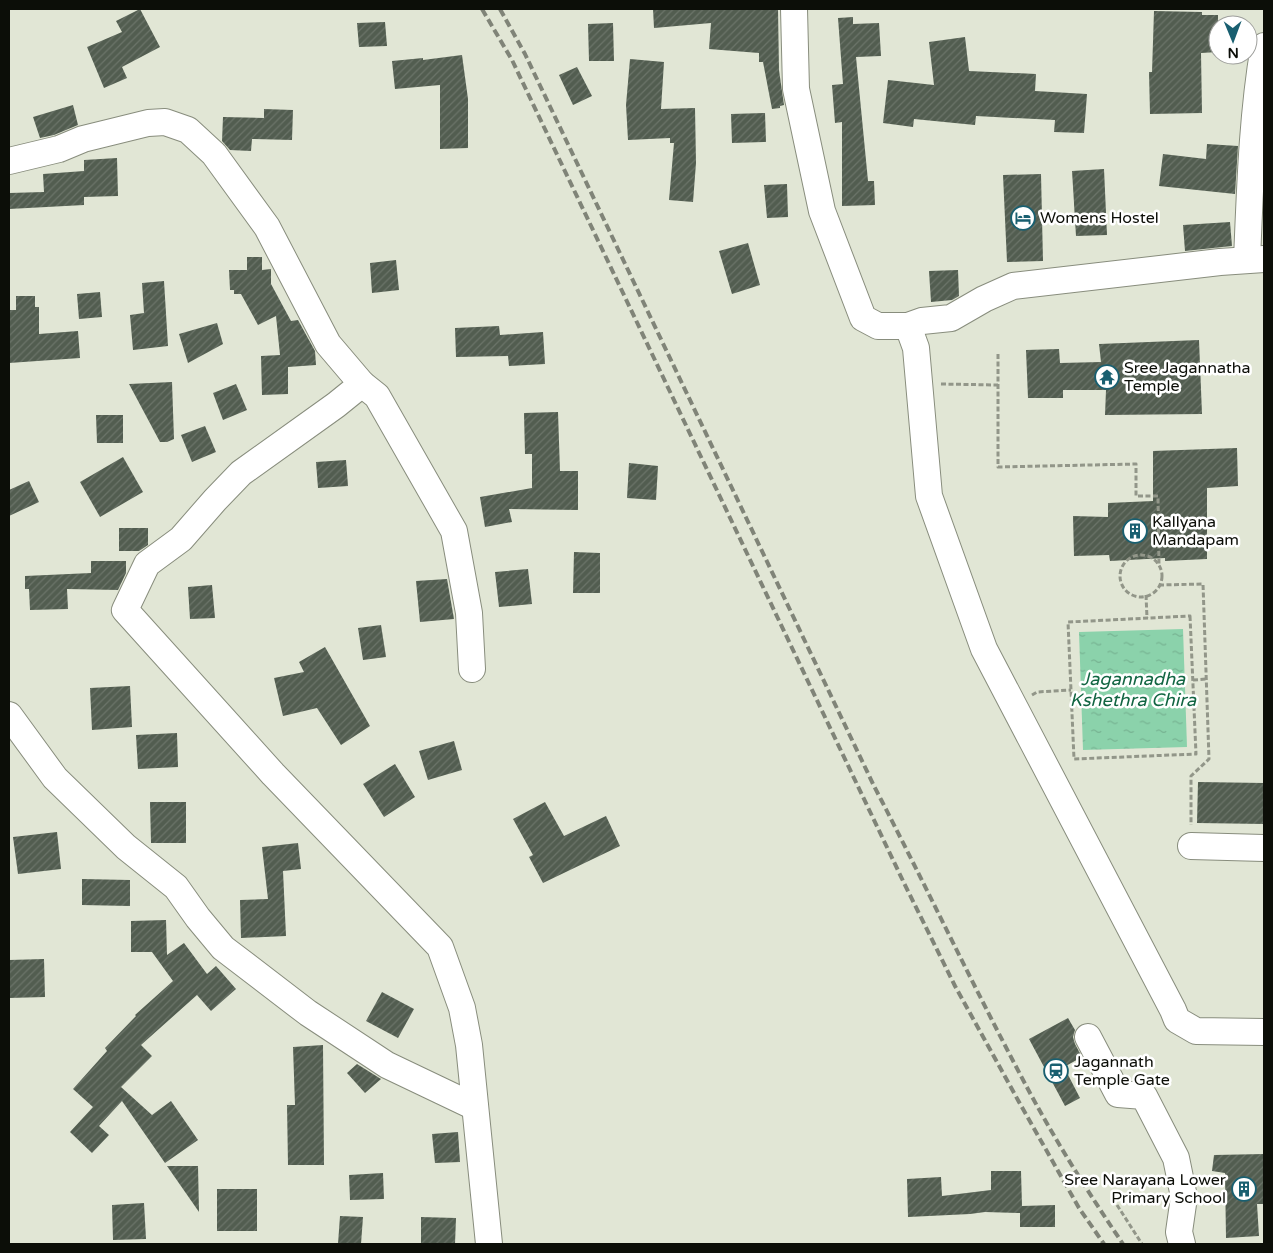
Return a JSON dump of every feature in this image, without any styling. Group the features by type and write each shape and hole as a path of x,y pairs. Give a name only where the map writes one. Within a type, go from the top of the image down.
{"street":[{"path":"794,9 796,89 822,211 862,318 878,326 908,326 922,321 951,318 984,299 1013,286 1256,259 1250,184 1257,100 1264,46"},
{"path":"9,161 58,149 83,139 148,122 165,122 188,130 214,154 267,227 328,344 362,384 377,396 454,531 469,613 472,669"},
{"path":"908,326 916,348 929,496 984,649 1177,1020 1196,1031 1264,1032"},
{"path":"362,384 241,474 181,539 148,564 125,610 272,774 440,947 462,1008 469,1046 489,1244"},
{"path":"9,715 55,778 126,847 176,887 223,948 308,1013 387,1065 475,1107"},
{"path":"1191,846 1264,848"},
{"path":"1088,1037 1118,1094 1144,1096 1176,1158 1184,1197 1179,1232 1182,1244"}],"path":[{"path":"998,354 998,467 1136,464 1136,496 1158,496 1159,566"},
{"path":"920,384 998,384"},
{"path":"1143,555 1155,560 1159,566 1161,572 1159,585 1155,590 1146,595 1135,596 1128,593 1120,581 1121,567 1130,558 1143,555"},
{"path":"1159,585 1203,584 1209,759 1191,776 1191,846"},
{"path":"1146,595 1147,618"},
{"path":"1190,616 1193,680 1196,754 1074,759 1068,622 1190,616"},
{"path":"1193,680 1207,679"},
{"path":"1013,704 1037,692 1071,690"},
{"path":"1117,1204 1142,1244"}],"water":[{"name":"Jagannadha Kshethra Chira","path":"1183,629 1187,747 1083,750 1079,632"}],"building":[{"path":"140,9 160,47 122,67 127,78 104,88 87,47 122,32 116,21"},
{"path":"653,9 778,9 779,70 784,105 780,106 780,108 772,109 763,62 759,62 759,53 709,49 711,23 654,28"},
{"path":"1154,11 1202,12 1202,15 1208,15 1208,53 1201,53 1202,113 1150,114 1149,72 1152,72"},
{"path":"853,17 853,24 879,23 881,56 856,57 868,181 874,181 875,205 842,206 842,122 835,123 832,85 843,84 838,18"},
{"path":"385,22 387,46 359,47 357,23"},
{"path":"613,23 614,61 589,61 588,24"},
{"path":"965,37 969,71 1036,74 1035,91 1087,94 1084,133 1054,132 1055,120 976,116 975,125 914,119 913,127 883,123 888,80 934,85 929,42"},
{"path":"462,55 468,99 468,148 440,149 440,85 395,89 392,61 423,58 423,60"},
{"path":"630,59 664,62 661,109 695,108 696,163 693,202 669,200 674,143 670,143 670,138 628,140 626,105"},
{"path":"577,67 592,96 573,105 559,75"},
{"path":"73,105 78,125 54,135 40,138 33,117"},
{"path":"264,109 293,110 292,140 252,139 251,151 230,150 222,141 223,117 264,118"},
{"path":"765,113 766,142 732,143 731,114"},
{"path":"1207,144 1238,146 1235,194 1159,186 1163,154 1206,159"},
{"path":"117,158 118,196 84,197 84,205 9,209 9,193 44,192 43,174 84,171 84,160"},
{"path":"1104,169 1107,235 1076,236 1072,171"},
{"name":"Womens Hostel","path":"1041,174 1043,261 1007,262 1003,175"},
{"path":"787,184 788,217 767,218 764,185"},
{"path":"1230,222 1232,246 1185,251 1183,225"},
{"path":"748,243 760,285 732,294 719,251"},
{"path":"247,257 262,257 262,270 271,269 271,284 291,321 298,320 315,351 316,365 288,367 288,394 262,395 261,356 280,355 276,316 258,325 241,294 234,294 234,290 230,290 229,270 247,270"},
{"path":"396,260 399,290 372,293 370,263"},
{"path":"958,270 959,296 952,300 931,302 929,271"},
{"path":"164,281 168,346 133,350 130,315 144,313 142,283"},
{"path":"100,292 102,317 79,319 77,294"},
{"path":"16,296 35,296 35,307 39,307 39,334 78,331 80,358 9,363 9,310 16,310"},
{"path":"217,323 223,344 188,363 179,334"},
{"path":"499,326 500,335 543,332 545,364 509,366 508,356 456,357 455,328"},
{"path":"1199,340 1202,414 1105,415 1106,390 1063,390 1063,398 1028,398 1026,350 1059,349 1060,363 1101,362 1099,344"},
{"path":"172,382 174,439 160,442 129,384"},
{"path":"236,384 247,410 223,420 213,393"},
{"path":"558,412 560,471 578,471 578,510 509,509 512,522 485,527 480,497 532,488 532,454 525,454 524,413"},
{"path":"96,415 123,415 123,443 97,443"},
{"path":"205,426 216,452 192,462 181,435"},
{"path":"1237,448 1238,486 1207,488 1207,559 1165,561 1165,558 1110,561 1109,555 1074,556 1073,516 1108,517 1108,503 1153,501 1153,451"},
{"path":"123,457 143,492 100,517 80,482"},
{"path":"346,460 348,486 318,488 316,462"},
{"path":"629,463 658,466 656,500 627,498"},
{"path":"29,481 39,502 9,516 9,490"},
{"path":"119,528 148,528 148,545 139,551 119,551"},
{"path":"574,552 600,553 600,593 573,593"},
{"path":"91,561 126,561 126,573 118,590 67,589 68,609 30,610 29,589 25,589 25,576 91,573"},
{"path":"528,569 532,604 499,607 495,572"},
{"path":"447,579 454,619 420,622 416,581"},
{"path":"212,585 215,618 190,619 188,587"},
{"path":"381,625 386,657 363,660 358,628"},
{"path":"325,647 370,726 341,745 317,708 283,716 274,678 304,672 299,662"},
{"path":"130,686 132,727 92,730 90,688"},
{"path":"177,733 178,767 138,769 136,735"},
{"path":"454,741 462,770 428,780 419,751"},
{"path":"395,764 415,797 384,817 363,784"},
{"path":"1198,782 1264,783 1264,824 1197,823"},
{"path":"150,802 186,802 186,843 151,843"},
{"path":"545,802 564,836 606,816 620,846 543,883 529,857 533,855 513,819"},
{"path":"57,832 61,869 18,874 13,837"},
{"path":"298,843 301,869 283,871 286,936 241,938 240,900 268,899 262,847"},
{"path":"82,879 130,880 130,906 82,905"},
{"path":"166,920 167,955 184,943 207,974 216,966 236,989 211,1011 197,995 141,1045 152,1056 121,1087 152,1115 171,1101 198,1140 165,1163 122,1101 99,1126 109,1135 92,1153 70,1132 93,1107 73,1089 107,1051 105,1048 135,1015 173,981 152,952 131,952 131,921"},
{"path":"44,959 45,997 9,998 9,960"},
{"path":"382,992 414,1009 398,1038 366,1021"},
{"path":"1068,1018 1075,1030 1073,1037 1082,1057 1064,1067 1080,1098 1065,1106 1029,1039"},
{"path":"323,1045 324,1165 288,1165 287,1105 295,1105 293,1047"},
{"path":"357,1064 381,1079 365,1093 347,1073"},
{"path":"458,1132 460,1162 435,1163 432,1134"},
{"name":"Sree Narayana Lower Primary School","path":"1264,1154 1264,1204 1257,1204 1259,1236 1226,1238 1225,1173 1212,1171 1214,1155"},
{"path":"167,1166 198,1166 199,1212"},
{"path":"991,1171 1021,1171 1022,1206 1055,1205 1055,1227 1020,1227 1020,1213 985,1212 908,1217 907,1179 941,1177 942,1196 991,1190"},
{"path":"383,1173 384,1199 350,1200 349,1175"},
{"path":"217,1189 257,1189 257,1231 217,1231"},
{"path":"144,1203 146,1239 113,1240 112,1205"},
{"path":"340,1216 363,1217 361,1244 338,1244"},
{"path":"421,1217 456,1218 455,1244 421,1244"}],"railway":[{"path":"482,9 512,60 904,883 955,986 1079,1208 1104,1244"},
{"path":"500,9 525,54 874,786 1010,1055 1075,1170 1123,1244"}],"place":[{"name":"Womens Hostel","path":"1023,218"},
{"name":"Sree Jagannatha Temple","path":"1107,377"},
{"name":"Kallyana Mandapam","path":"1135,531"},
{"name":"Jagannath Temple Gate","path":"1056,1071"},
{"name":"Sree Narayana Lower Primary School","path":"1244,1189"}]}
